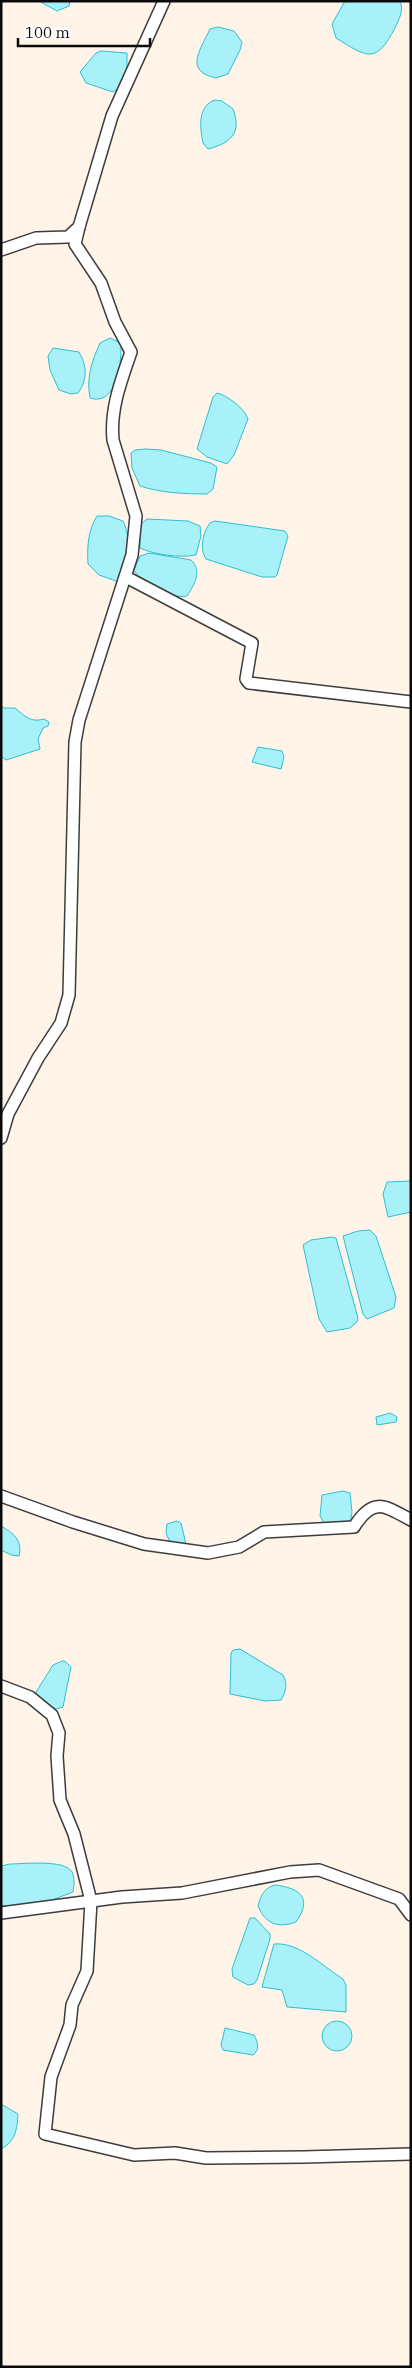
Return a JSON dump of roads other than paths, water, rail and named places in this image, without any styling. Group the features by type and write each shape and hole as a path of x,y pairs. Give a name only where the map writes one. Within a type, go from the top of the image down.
{"street":[{"path":"1,1138 8,1114 38,1058 61,1023 69,994 75,742 79,720 126,578 132,555 136,516 113,440 112,416 117,391 131,352 115,322 101,283 76,244 79,227 112,116 164,1"},
{"path":"1,250 36,238 68,237 79,227"},
{"path":"126,578 252,643 246,679 249,682 411,702"},
{"path":"1,1496 72,1522 144,1544 208,1553 239,1547 264,1532 354,1527 363,1513 381,1506 392,1509 411,1520"},
{"path":"1,1686 30,1697 52,1714 59,1733 57,1756 60,1800 74,1834 91,1901 87,1971 72,2005 70,2025 51,2077 45,2134 134,2156 175,2153 206,2158 411,2154"},
{"path":"1,1913 91,1901 182,1893 290,1872 318,1870 399,1898 411,1915"}],"water":[{"path":"39,1 70,1 69,6 57,11"},
{"path":"345,1 400,1 401,12 399,18 382,48 370,54 364,53 336,38 332,24"},
{"path":"218,27 234,31 242,42 228,74 216,78 206,75 200,70 197,65 197,58 210,29"},
{"path":"101,51 127,53 127,72 123,85 113,92 86,83 80,72 96,53"},
{"path":"215,100 222,101 233,109 236,125 235,131 228,140 223,144 208,149 203,143 201,118 205,107"},
{"path":"110,338 121,343 119,371 116,381 106,396 99,399 90,398 89,376 92,363 100,343"},
{"path":"53,348 79,352 84,362 85,378 78,393 71,394 59,390 50,370 48,356"},
{"path":"217,393 226,396 235,403 248,419 234,455 227,464 207,457 197,449 213,397"},
{"path":"135,450 161,450 211,463 217,467 213,489 207,494 190,494 165,492 140,486 132,468 131,453"},
{"path":"97,516 109,516 123,521 126,528 128,549 126,563 123,578 116,581 99,575 88,564 89,539"},
{"path":"147,519 188,521 200,526 201,536 196,555 168,555 140,548 140,525"},
{"path":"215,521 285,531 288,536 277,575 275,577 262,577 206,559 202,546 205,531 210,523"},
{"path":"149,553 191,560 195,564 197,573 195,583 187,596 165,593 150,586 138,576 134,570 140,556"},
{"path":"1,705 4,708 15,708 31,719 44,719 49,722 48,726 43,728 38,739 40,749 6,760 1,756"},
{"path":"258,747 282,751 284,757 281,769 252,762"},
{"path":"411,1181 411,1212 388,1217 383,1194 387,1182"},
{"path":"370,1230 376,1236 396,1297 394,1308 367,1319 363,1314 343,1236 358,1231"},
{"path":"336,1238 358,1318 357,1322 350,1328 327,1332 319,1319 303,1245 311,1240"},
{"path":"390,1413 397,1417 396,1422 377,1425 376,1417"},
{"path":"343,1491 350,1493 352,1512 350,1524 326,1526 320,1516 322,1495"},
{"path":"177,1521 181,1523 186,1544 171,1544 166,1533 167,1524"},
{"path":"1,1526 13,1534 18,1541 20,1546 19,1556 11,1555 1,1550"},
{"path":"240,1649 283,1675 286,1681 286,1688 281,1700 265,1701 230,1694 231,1653 233,1650"},
{"path":"65,1661 71,1667 63,1707 56,1709 38,1699 36,1692 53,1665"},
{"path":"10,1864 53,1864 68,1868 74,1877 73,1892 44,1903 1,1906 1,1866"},
{"path":"275,1885 284,1886 301,1896 303,1907 296,1922 283,1925 272,1923 261,1912 258,1906 262,1895 268,1888"},
{"path":"250,1918 255,1918 270,1934 270,1939 257,1980 254,1984 248,1985 233,1977 232,1969"},
{"path":"274,1944 284,1944 302,1951 343,1979 346,1985 346,2012 287,2007 282,1990 262,1987"},
{"path":"337,2021 348,2025 352,2036 348,2047 337,2051 326,2047 322,2036 326,2025"},
{"path":"225,2028 254,2035 257,2040 257,2051 253,2055 223,2050 221,2045"},
{"path":"1,2104 18,2114 13,2138 1,2149"}]}
